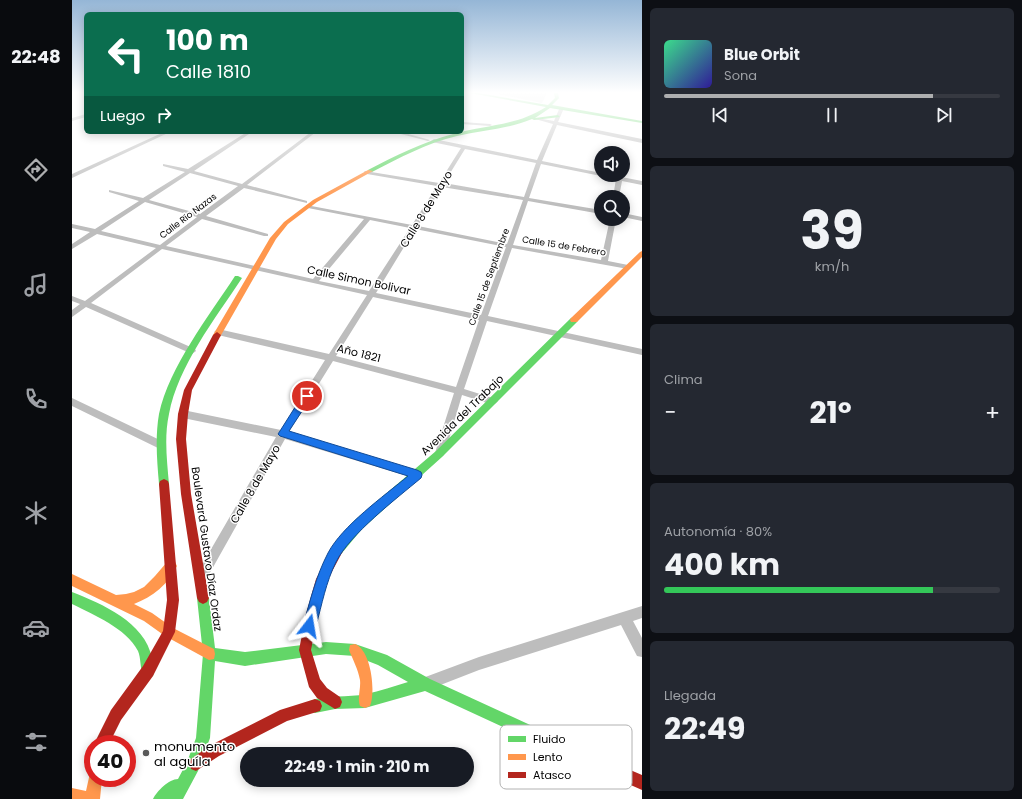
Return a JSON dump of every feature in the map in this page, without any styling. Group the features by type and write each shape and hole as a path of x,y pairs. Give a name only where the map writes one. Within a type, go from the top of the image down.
{"main road":[{"name":"Boulevard Gustavo Díaz Ordaz","path":"464,133 478,130"},
{"name":"Boulevard Gustavo Díaz Ordaz","path":"175,799 193,766 203,738 209,654 201,578 186,494 181,439 183,414 188,390 266,235 278,222 363,169 403,150 451,134"},
{"name":"Boulevard Gustavo Díaz Ordaz","path":"106,735 116,715 148,672 169,632 173,600 161,444 164,415 170,392 192,351 250,268 273,238 306,204 431,140 460,134"},
{"name":"Avenida del Trabajo","path":"305,650 312,614 322,579 332,556 343,541 358,525 417,475 439,454 562,334 642,253"},
{"path":"115,601 136,600 146,595 154,588 171,566"},
{"path":"72,580 148,617 169,632 209,654 245,659 326,648 355,650 382,660 425,684 515,725"},
{"path":"72,598 111,617 131,633 144,649 148,672"},
{"path":"305,650 314,682 322,693 335,702"},
{"path":"355,650 364,667 368,680 365,701"},
{"path":"160,799 176,786 193,766 214,751 285,716 314,706 335,702 365,701 425,684"},
{"path":"632,778 642,783"},
{"path":"92,799 94,787"},
{"path":"72,796 86,799"}],"street":[{"name":"Calle 15 de Septiembre","path":"439,454 458,390 539,162 552,130"},
{"path":"606,130 642,141"},
{"path":"72,176 164,134"},
{"path":"72,246 247,134"},
{"name":"Calle Río Nazas","path":"72,314 311,134"},
{"path":"404,134 594,174"},
{"name":"Calle 8 de Mayo","path":"201,578 283,434 464,147"},
{"name":"Calle 15 de Febrero","path":"165,165 243,185 306,204 368,218 509,246 628,267"},
{"path":"367,172 594,211"},
{"path":"630,181 642,183"},
{"path":"111,191 204,216 266,235"},
{"path":"630,216 642,219"},
{"path":"315,281 368,218"},
{"name":"Calle Simon Bolivar","path":"72,226 250,268 642,352"},
{"path":"604,262 612,226"},
{"path":"72,298 192,351"},
{"name":"Año 1821","path":"218,332 331,358 458,390 494,401"},
{"path":"72,402 161,444"},
{"path":"183,414 283,434 417,475"},
{"path":"425,684 460,669 489,659 642,612"},
{"path":"624,618 642,651"}],"traffic: fast":[{"path":"464,133 478,130"},
{"path":"370,171 412,150 459,134"},
{"path":"164,484 162,432 164,414 169,397 176,380 195,344 238,278"},
{"path":"338,549 358,525 439,454 574,320"},
{"path":"72,598 111,617 131,633 144,649 148,671"},
{"path":"175,799 193,766 203,738 209,654 203,598"},
{"path":"209,654 245,659 326,648 355,650 382,660 425,684 514,725"},
{"path":"315,706 335,702 365,701 425,684"},
{"path":"161,799 176,786"}],"traffic: slow":[{"path":"217,335 273,238 286,223 315,201 370,171"},
{"path":"574,320 642,253"},
{"path":"116,601 126,600 142,595 154,586 171,566"},
{"path":"72,580 148,617 169,632 209,654"},
{"path":"355,650 365,674 367,687 365,701"},
{"path":"92,799 94,787"},
{"path":"72,796 86,799"}],"traffic: jam":[{"path":"203,598 186,494 181,439 183,414 188,390 217,335"},
{"path":"106,735 116,715 148,671 169,632 173,600 164,484"},
{"path":"335,702 322,693 314,682 305,650 312,614 322,579 338,549"},
{"path":"196,764 214,751 285,715 315,706"},
{"path":"632,779 642,783"}],"place":[{"name":"monumento al aguíla","path":"146,753"}],"route":[{"path":"307,396 283,434 417,475 358,525 343,541 332,556 322,579 309,626"}]}
